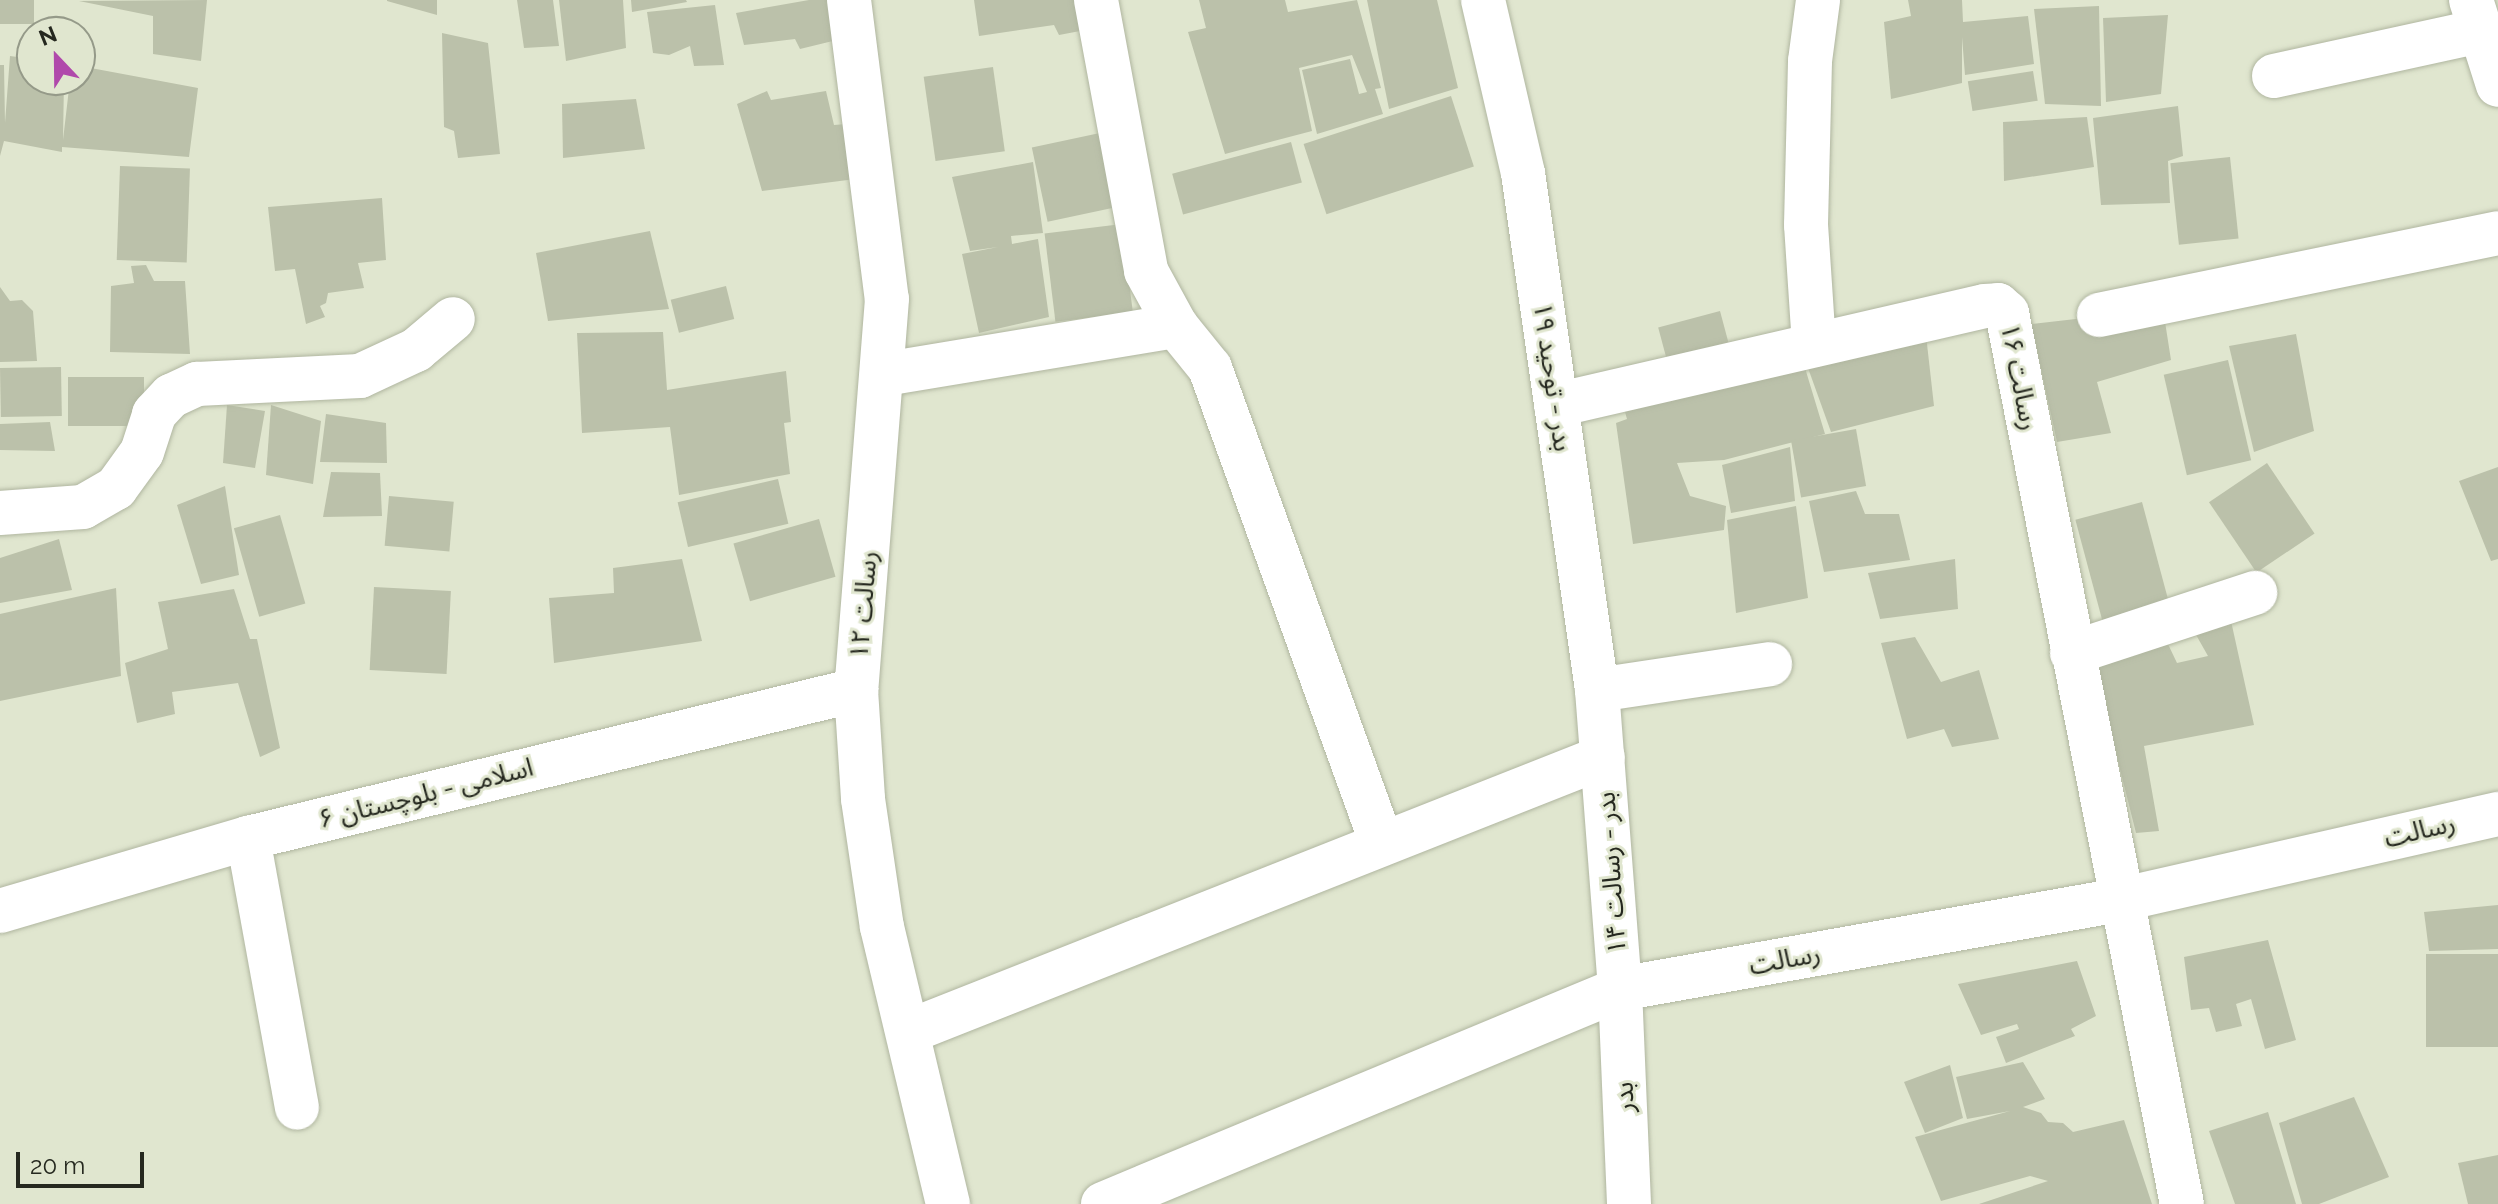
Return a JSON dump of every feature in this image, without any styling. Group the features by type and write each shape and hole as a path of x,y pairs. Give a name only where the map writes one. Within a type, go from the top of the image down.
{"street":[{"name":"رسالت ۱۲","path":"849,0 887,299 885,374 856,690 863,799 882,927 910,1031 948,1204"},
{"path":"1096,0 1146,271 1176,326 1210,368 1382,844"},
{"name":"بدر - توحید ۱۹","path":"1483,0 1523,173 1597,690 1603,757"},
{"path":"1814,345 1806,225 1810,61 1818,0"},
{"path":"2274,76 2476,16 2498,85"},
{"path":"2099,315 2498,233"},
{"name":"رسالت ۱۶","path":"1556,405 1985,306 1998,305 2007,313 2119,900 2182,1204"},
{"path":"0,513 83,507 116,488 142,452 154,414 171,396 197,384 360,376 416,350 453,319"},
{"path":"885,374 1176,326"},
{"path":"2072,653 2255,593"},
{"path":"1597,690 1770,664"},
{"name":"اسلامی - بلوچستان ۶","path":"0,911 248,838 856,690"},
{"path":"910,1031 1603,757"},
{"name":"بدر - رسالت ۱۴","path":"1603,757 1620,989"},
{"name":"رسالت","path":"1103,1204 1620,989 2119,900 2498,814"},
{"path":"248,838 297,1108"},
{"name":"بدر","path":"1620,989 1629,1204"}],"building":[{"path":"0,0 34,0 34,16 16,16 16,24 0,24"},
{"path":"207,0 201,61 153,54 153,16 79,1"},
{"path":"437,0 437,15 387,1"},
{"path":"517,0 553,0 559,46 524,48"},
{"path":"559,0 623,0 626,48 566,61"},
{"path":"631,0 686,0 687,2 632,12"},
{"path":"809,0 842,0 845,38 800,49 795,39 744,45 736,13"},
{"path":"974,0 1092,0 1096,28 1059,35 1054,25 979,36"},
{"path":"1199,0 1285,0 1288,12 1357,0 1381,88 1375,89 1383,114 1317,134 1302,70 1350,59 1359,94 1367,92 1352,55 1299,68 1312,131 1225,154 1188,32 1206,28"},
{"path":"1367,0 1437,0 1458,88 1389,109"},
{"path":"1908,0 1962,0 1963,22 2028,16 2034,64 1965,75 1962,37 1962,83 1891,99 1884,22 1911,16"},
{"path":"715,5 724,65 694,66 690,46 669,55 653,53 647,12"},
{"path":"2099,6 2101,106 2045,104 2034,9"},
{"path":"2168,15 2161,94 2106,102 2103,18"},
{"path":"442,33 488,43 500,154 458,158 454,131 444,127"},
{"path":"10,56 16,57 16,96 64,96 63,140 68,96 96,96 96,69 198,88 189,157 62,147 62,152 4,141 0,156 0,65 4,65 5,123"},
{"path":"993,67 1005,151 936,161 924,77"},
{"path":"2033,71 2038,101 1973,111 1968,81"},
{"path":"767,91 771,100 826,91 834,125 859,123 871,177 762,191 737,104"},
{"path":"1451,96 1474,166 1326,214 1304,144"},
{"path":"636,99 645,149 563,158 562,104"},
{"path":"2178,106 2183,156 2168,161 2170,203 2101,205 2093,118"},
{"path":"2087,117 2094,167 2004,181 2003,122"},
{"path":"1114,130 1130,204 1048,222 1032,147"},
{"path":"1291,142 1302,183 1183,214 1172,174"},
{"path":"2230,157 2239,239 2179,245 2170,163"},
{"path":"1033,162 1043,233 1011,236 1012,244 1038,239 1049,317 979,333 962,254 998,247 970,251 952,177"},
{"path":"120,166 190,168 187,262 117,260"},
{"path":"382,198 386,260 358,263 364,288 328,293 326,303 320,306 325,317 306,324 295,269 275,271 268,207"},
{"path":"1122,224 1133,312 1055,322 1045,234"},
{"path":"650,231 669,309 548,321 536,253"},
{"path":"146,265 154,281 185,281 190,354 110,352 111,286 134,283 131,266"},
{"path":"726,286 734,319 679,333 671,300"},
{"path":"0,287 10,301 22,300 33,311 37,361 0,362"},
{"path":"2163,309 2171,360 2097,382 2111,433 2057,442 2031,324"},
{"path":"1720,311 1730,348 1668,364 1658,328"},
{"path":"663,332 667,390 786,371 791,422 784,423 790,474 679,495 670,427 582,433 577,333"},
{"path":"2296,334 2314,431 2254,452 2229,346"},
{"path":"1926,335 1934,406 1831,432 1808,368"},
{"path":"2228,360 2251,460 2187,475 2164,375"},
{"path":"61,367 62,416 1,417 0,368"},
{"path":"1805,368 1825,434 1724,460 1677,463 1690,496 1726,506 1724,530 1633,544 1616,423 1627,419 1623,405"},
{"path":"68,377 144,377 144,426 68,426"},
{"path":"227,405 265,411 255,468 223,463"},
{"path":"271,405 321,421 313,484 266,475"},
{"path":"326,414 386,423 387,463 320,462"},
{"path":"50,422 55,451 0,450 0,424"},
{"path":"1856,429 1866,486 1801,498 1791,440"},
{"path":"1790,447 1795,501 1731,513 1722,465"},
{"path":"2267,463 2315,533 2256,573 2209,502"},
{"path":"2498,467 2498,559 2491,561 2459,481"},
{"path":"331,472 380,473 382,516 323,517"},
{"path":"778,479 788,524 688,547 678,502"},
{"path":"225,486 239,575 201,584 177,505"},
{"path":"1856,491 1865,514 1899,514 1910,560 1824,572 1809,501"},
{"path":"389,496 454,502 449,551 385,546"},
{"path":"2142,502 2169,604 2103,622 2075,520"},
{"path":"1796,506 1808,598 1736,613 1727,520"},
{"path":"280,515 305,603 259,617 234,528"},
{"path":"819,519 836,577 750,601 733,544"},
{"path":"59,539 72,590 0,603 0,558"},
{"path":"682,559 702,641 554,663 549,598 614,593 613,568"},
{"path":"1955,559 1958,609 1880,619 1868,573"},
{"path":"374,587 451,591 447,674 370,670"},
{"path":"116,588 121,676 0,701 0,614"},
{"path":"234,589 250,639 257,639 280,748 260,757 238,683 172,692 175,714 137,723 125,663 168,649 158,602"},
{"path":"2231,621 2254,725 2144,746 2159,831 2136,833 2092,658 2167,642 2177,663 2208,656 2191,626"},
{"path":"1915,637 1941,682 1979,670 1999,739 1952,747 1944,729 1907,739 1881,643"},
{"path":"2498,905 2498,949 2429,951 2424,912"},
{"path":"2268,940 2296,1040 2265,1049 2251,999 2236,1004 2242,1026 2216,1032 2209,1008 2191,1010 2184,957"},
{"path":"2426,954 2498,954 2498,1047 2426,1047"},
{"path":"2077,961 2096,1016 2071,1029 2075,1036 2006,1063 1996,1037 2019,1029 2017,1024 1981,1035 1958,984"},
{"path":"2023,1062 2045,1099 2023,1107 2041,1113 2048,1122 2063,1123 2073,1132 2124,1120 2152,1204 1979,1204 2048,1181 2030,1176 1941,1201 1915,1137 2010,1111 1967,1119 1956,1077"},
{"path":"1950,1065 1963,1118 1925,1133 1904,1082"},
{"path":"2354,1097 2389,1177 2319,1204 2302,1204 2279,1123"},
{"path":"2268,1112 2296,1204 2235,1204 2209,1131"},
{"path":"2498,1155 2498,1204 2468,1204 2458,1163"}]}
